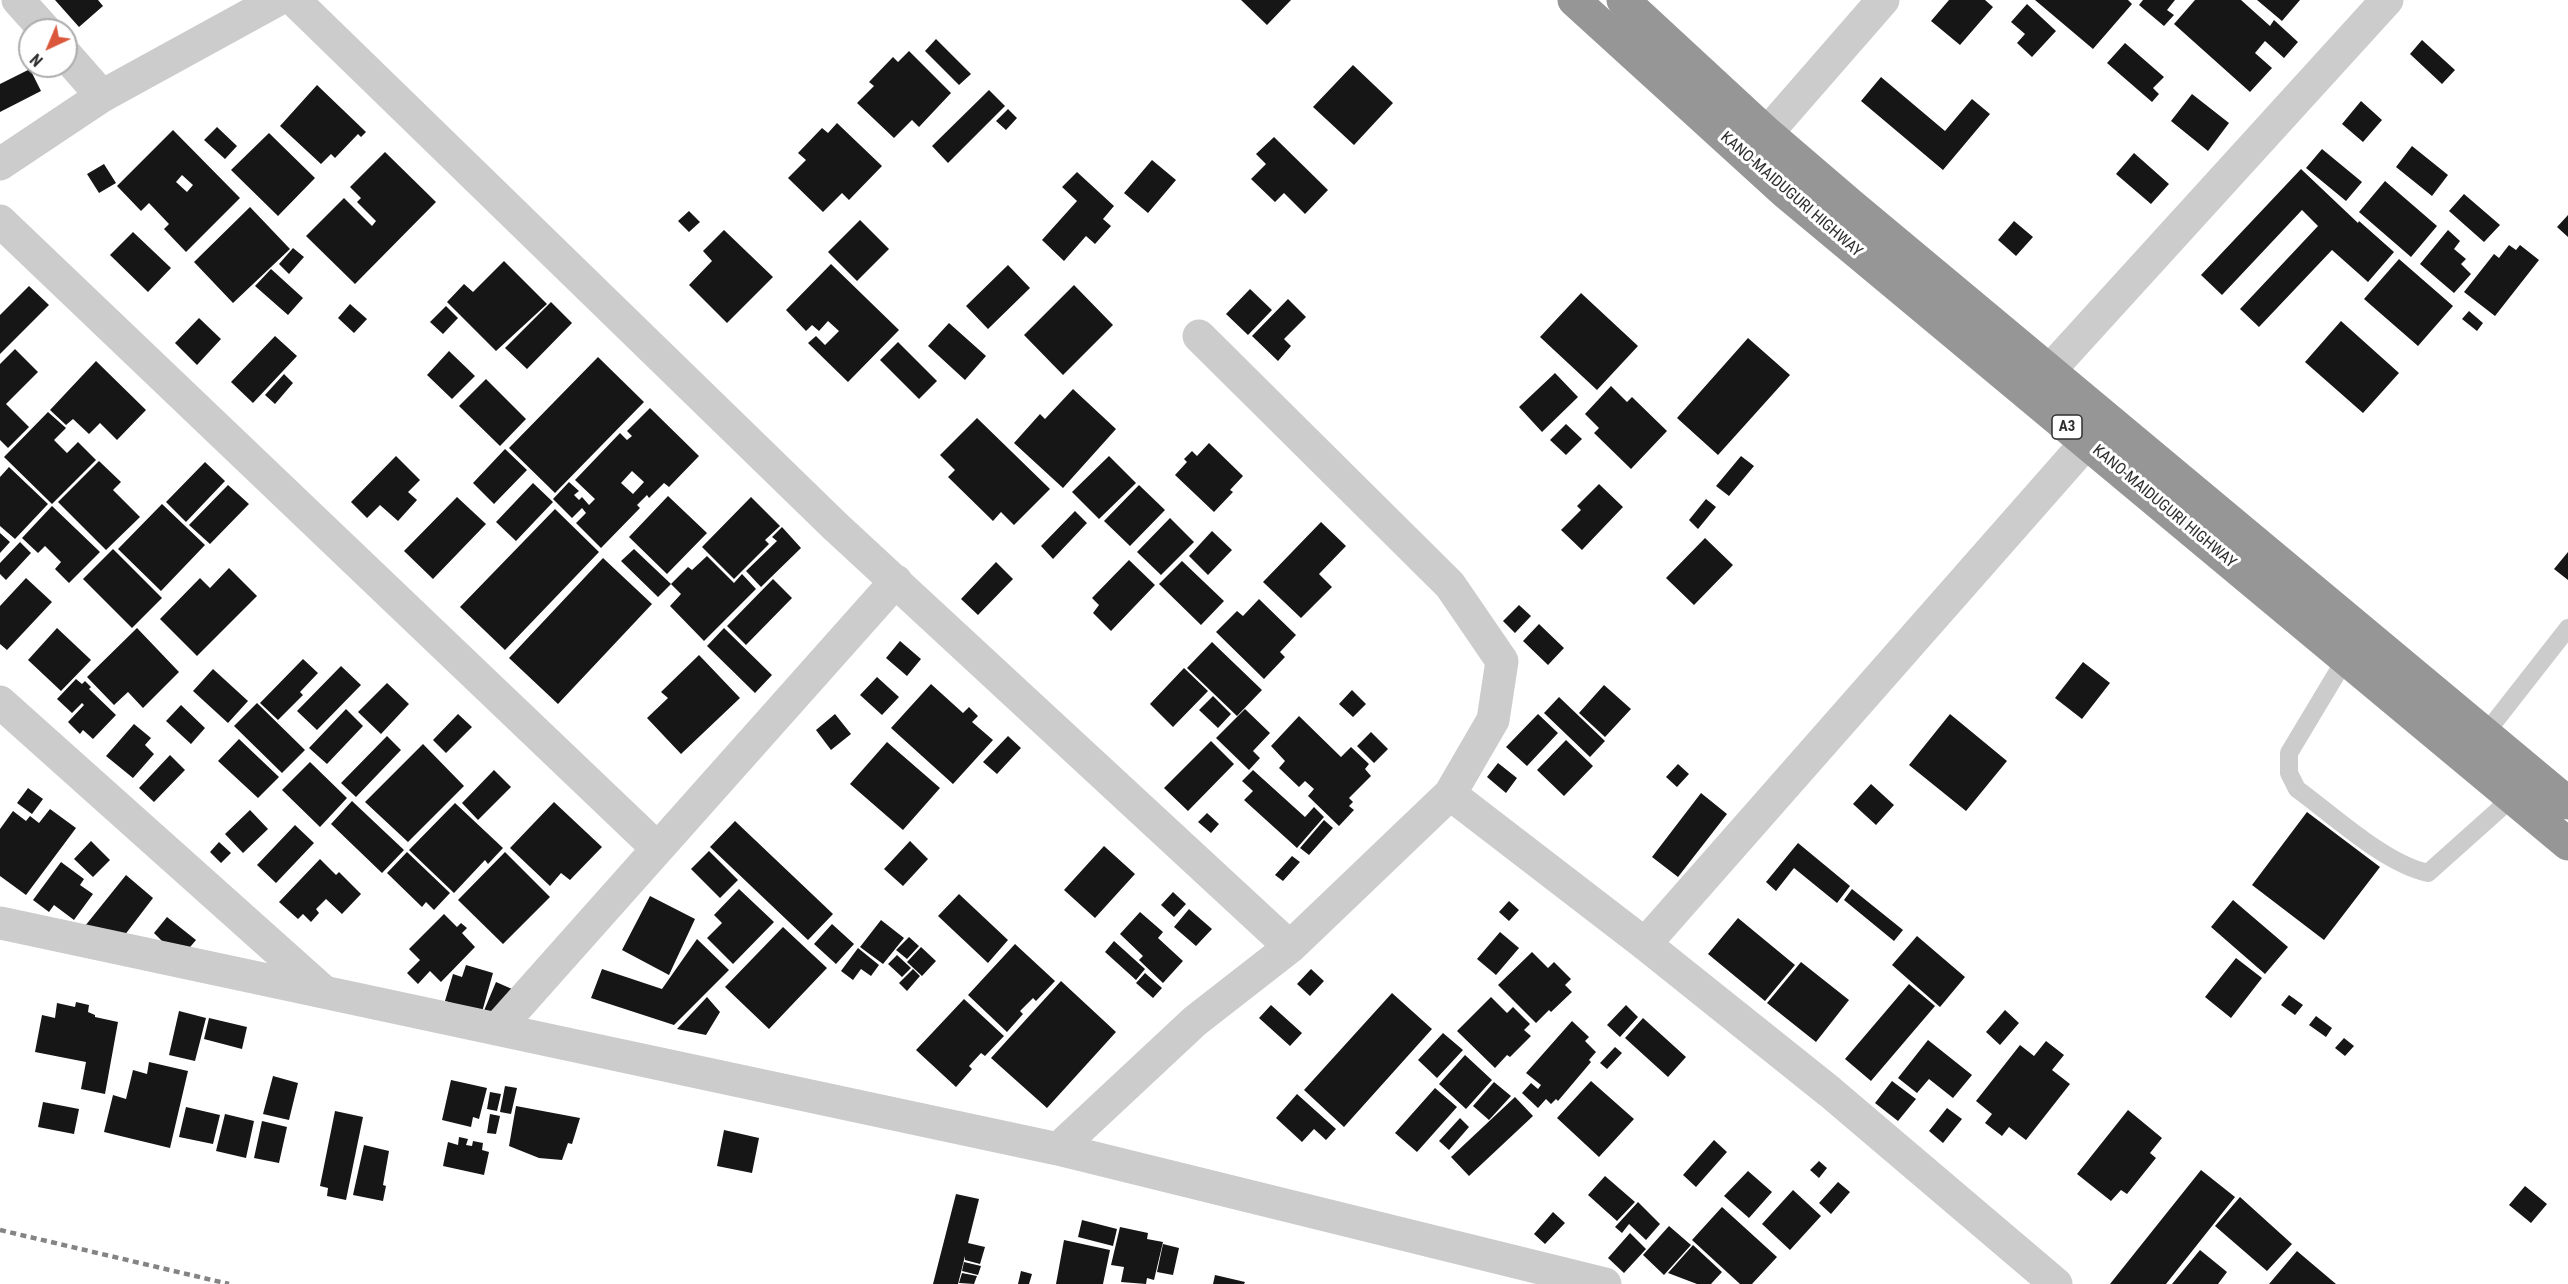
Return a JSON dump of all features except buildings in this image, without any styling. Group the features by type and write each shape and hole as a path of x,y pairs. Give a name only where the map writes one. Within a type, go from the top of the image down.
{"highway":[{"name":"KANO-MAIDUGURI HIGHWAY","path":"1574,0 1785,192 2568,844"},
{"name":"KANO-MAIDUGURI HIGHWAY","path":"1623,0 1767,133 2568,803"}],"street":[{"path":"18,0 34,18"},
{"path":"0,164 102,96 276,0"},
{"path":"294,0 818,509 1290,947"},
{"path":"1767,133 1883,0"},
{"path":"2050,370 2387,0"},
{"path":"78,69 102,96"},
{"path":"0,221 657,848"},
{"path":"1058,1149 1195,1021 1290,947 1450,794 1493,720 1502,661 1450,585 1199,336"},
{"path":"1645,944 2086,443"},
{"path":"498,1028 896,581"},
{"path":"0,702 323,992"},
{"path":"1450,794 1645,944 1830,1092 2056,1284"},
{"path":"0,923 1058,1149 1605,1284"}],"lane":[{"path":"2485,734 2568,628"},
{"path":"2346,658 2289,753 2289,773 2297,789 2381,852 2412,870 2428,873 2513,797"}],"railway":[{"path":"0,1230 229,1284"}]}
